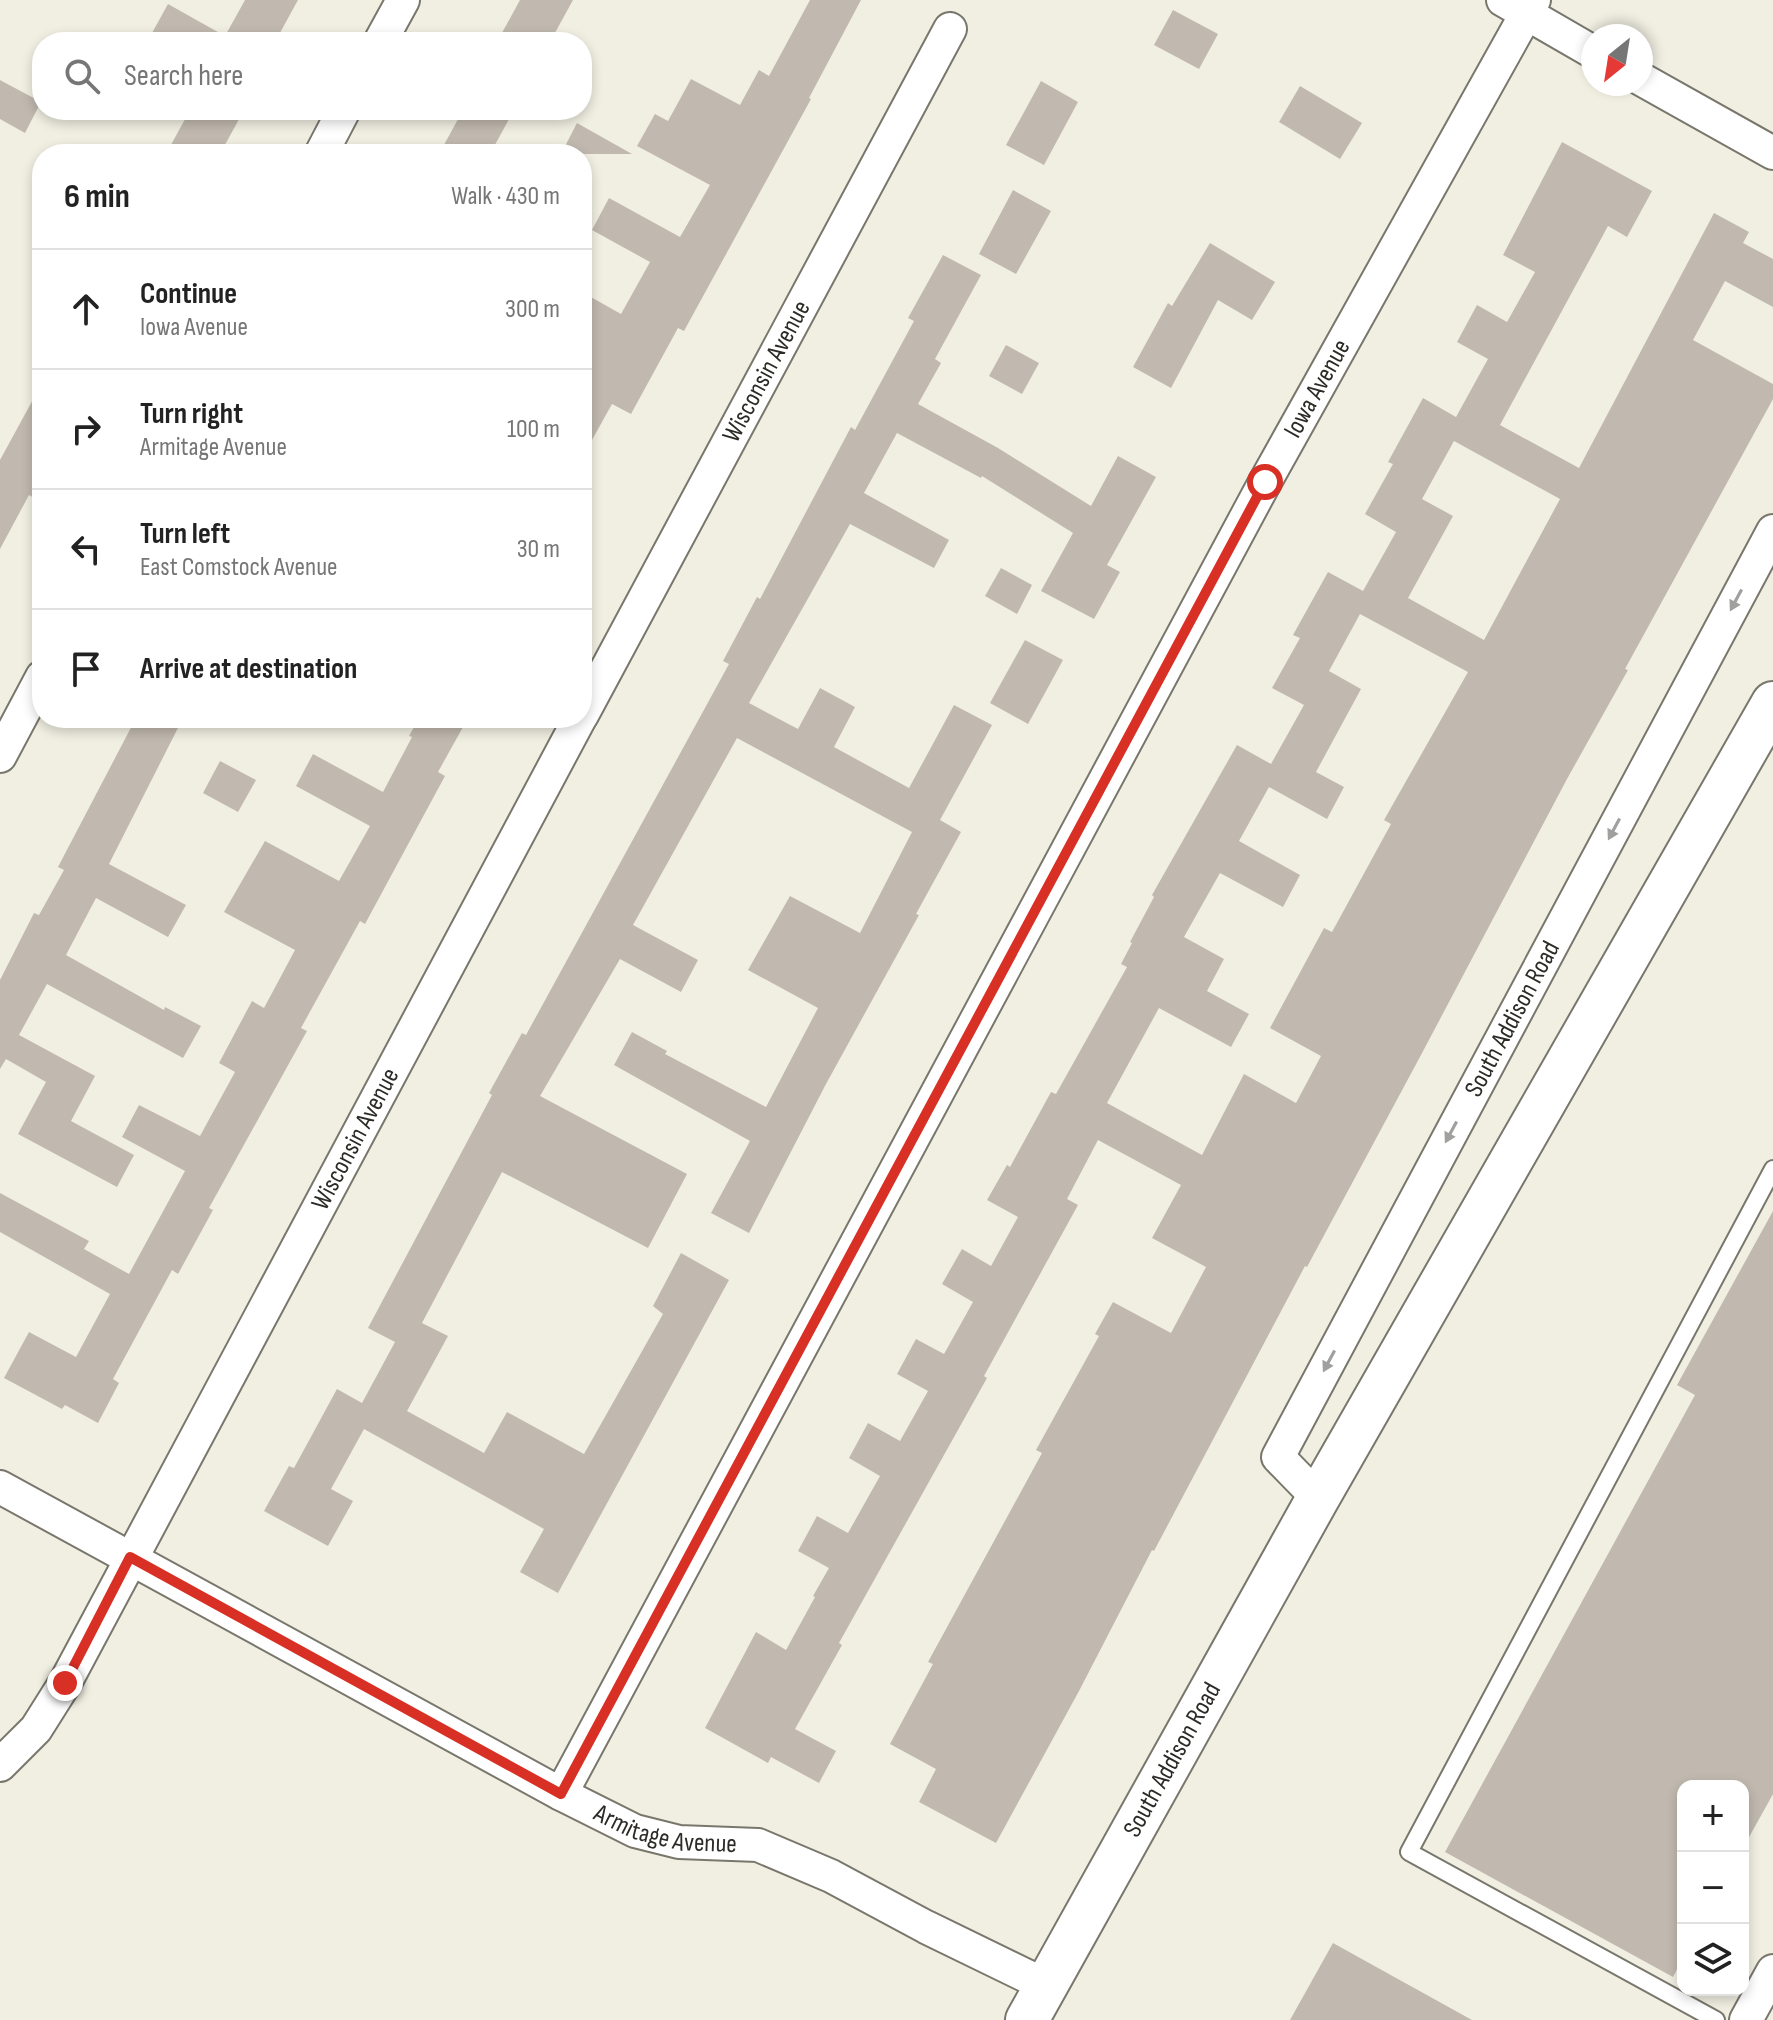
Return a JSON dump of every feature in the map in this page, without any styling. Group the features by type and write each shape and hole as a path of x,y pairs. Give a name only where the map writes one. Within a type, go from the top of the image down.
{"street":[{"path":"385,32 403,0"},
{"path":"1521,5 1581,44"},
{"name":"Iowa Avenue","path":"561,1794 1521,5"},
{"name":"Wisconsin Avenue","path":"592,696 950,29"},
{"path":"1653,86 1773,153"},
{"path":"326,144 339,120"},
{"name":"South Addison Road","path":"1318,1498 1278,1457 1773,531"},
{"path":"0,756 32,696"},
{"name":"South Addison Road","path":"1036,2003 1318,1498 1773,703"},
{"name":"Wisconsin Avenue","path":"0,1765 36,1729 50,1706 575,728"},
{"name":"Armitage Avenue","path":"0,1487 561,1794 635,1831 679,1842 758,1845 831,1876 926,1927 1036,2003"},
{"path":"1746,2020 1773,1971"}],"lane":[{"path":"1716,2020 1409,1852 1773,1169"}],"building":[{"path":"245,0 298,0 280,32 227,32"},
{"path":"520,0 573,0 555,32 502,32"},
{"path":"810,0 861,0 811,99 684,331 678,328 631,414 612,404 592,440 592,298 621,314 650,262 592,230 609,198 680,237 710,185 637,146 655,114 668,121 691,79 740,105 759,70 769,76"},
{"path":"168,4 218,32 153,32"},
{"path":"1173,10 1218,34 1199,69 1154,45"},
{"path":"0,80 32,97 32,119 25,133 0,119"},
{"path":"1041,81 1078,102 1044,165 1006,145"},
{"path":"1300,86 1362,123 1340,159 1279,122"},
{"path":"185,120 239,120 225,144 171,144"},
{"path":"458,120 509,120 495,144 444,144"},
{"path":"577,123 632,154 592,154 592,144 566,144"},
{"path":"1562,142 1652,191 1627,237 1608,226 1500,425 1579,468 1714,213 1749,232 1743,243 1773,259 1773,307 1725,281 1693,340 1773,384 1773,399 996,1843 919,1802 936,1769 890,1744 933,1664 928,1662 1042,1453 1036,1450 1099,1336 1095,1334 1113,1302 1171,1333 1206,1267 1152,1238 1181,1185 1098,1140 1067,1199 1078,1205 795,1729 836,1751 819,1783 771,1757 768,1763 705,1728 756,1632 786,1650 815,1597 829,1568 798,1551 817,1516 848,1533 880,1476 849,1458 868,1423 900,1441 928,1391 897,1374 916,1339 944,1354 973,1302 942,1284 962,1249 991,1266 1018,1217 987,1200 1007,1165 1010,1167 1051,1092 1056,1094 1127,967 1121,964 1154,897 1152,895 1237,745 1271,764 1304,705 1272,688 1300,638 1293,635 1328,572 1363,591 1396,532 1365,514 1393,464 1388,462 1423,398 1456,417 1488,359 1457,342 1477,305 1507,322 1535,272 1503,255","holes":["1454,441 1560,499 1484,640 1408,598 1453,516 1422,499","1360,614 1468,672 1384,820 1391,824 1332,932 1324,928 1270,1028 1321,1056 1296,1103 1244,1074 1202,1155 1107,1103 1159,1008 1231,1047 1249,1014 1207,991 1224,959 1184,937 1220,873 1283,907 1300,875 1239,841 1269,787 1327,819 1344,787 1316,772 1361,689 1329,671"]},
{"path":"1013,190 1051,211 1016,274 979,254"},
{"path":"1210,243 1275,282 1252,320 1218,300 1171,388 1133,367 1168,303 1172,306"},
{"path":"943,255 981,275 935,359 941,363 918,404 998,448 1091,506 1118,456 1156,477 1107,565 1120,572 1094,619 1041,591 1073,533 982,476 897,433 864,493 949,540 934,568 850,524 749,703 798,729 820,688 855,707 834,747 909,788 954,705 992,725 940,820 961,832 916,914 919,915 749,1233 711,1213 750,1141 614,1065 632,1032 667,1051 665,1054 766,1107 818,1008 748,970 790,896 860,933 912,832 737,738 633,925 698,960 681,992 620,959 540,1096 687,1174 648,1248 502,1172 422,1323 448,1336 407,1411 484,1453 507,1412 584,1454 663,1314 653,1306 681,1253 729,1280 558,1593 520,1572 544,1529 364,1429 331,1489 353,1501 328,1546 264,1511 289,1466 294,1468 337,1389 362,1403 395,1342 368,1328 492,1095 489,1093 522,1033 526,1035 729,664 723,661 757,597 760,599 851,427 855,430 914,321 908,318"},
{"path":"1006,345 1039,363 1022,394 989,376"},
{"path":"32,401 32,497 29,495 0,549 0,460"},
{"path":"1001,568 1032,585 1017,614 985,596"},
{"path":"1025,640 1063,660 1028,724 990,703"},
{"path":"131,728 178,728 109,864 186,905 168,937 96,898 66,955 164,1010 165,1007 201,1026 183,1058 47,984 19,1035 95,1076 71,1121 134,1155 117,1187 18,1134 46,1082 6,1059 0,1069 0,980 34,913 39,915 64,870 58,867"},
{"path":"413,728 462,728 438,772 445,776 365,924 360,921 301,1028 307,1031 209,1208 213,1210 178,1274 172,1270 113,1379 119,1383 98,1423 65,1405 62,1409 4,1378 29,1332 76,1357 110,1294 0,1232 0,1193 89,1241 84,1249 129,1274 185,1171 122,1137 139,1105 200,1136 235,1072 219,1063 252,1001 264,1008 295,950 224,912 265,841 339,881 370,826 296,786 313,754 383,792 412,737 409,736"},
{"path":"220,761 256,780 238,812 203,793"},
{"path":"1773,1211 1773,1794 1749,1837 1749,1780 1677,1780 1677,1969 1673,1977 1445,1852 1695,1395 1677,1385"},
{"path":"1333,1943 1472,2020 1290,2020"}],"route":[{"path":"65,1683 130,1557 561,1794 1265,482"}]}
